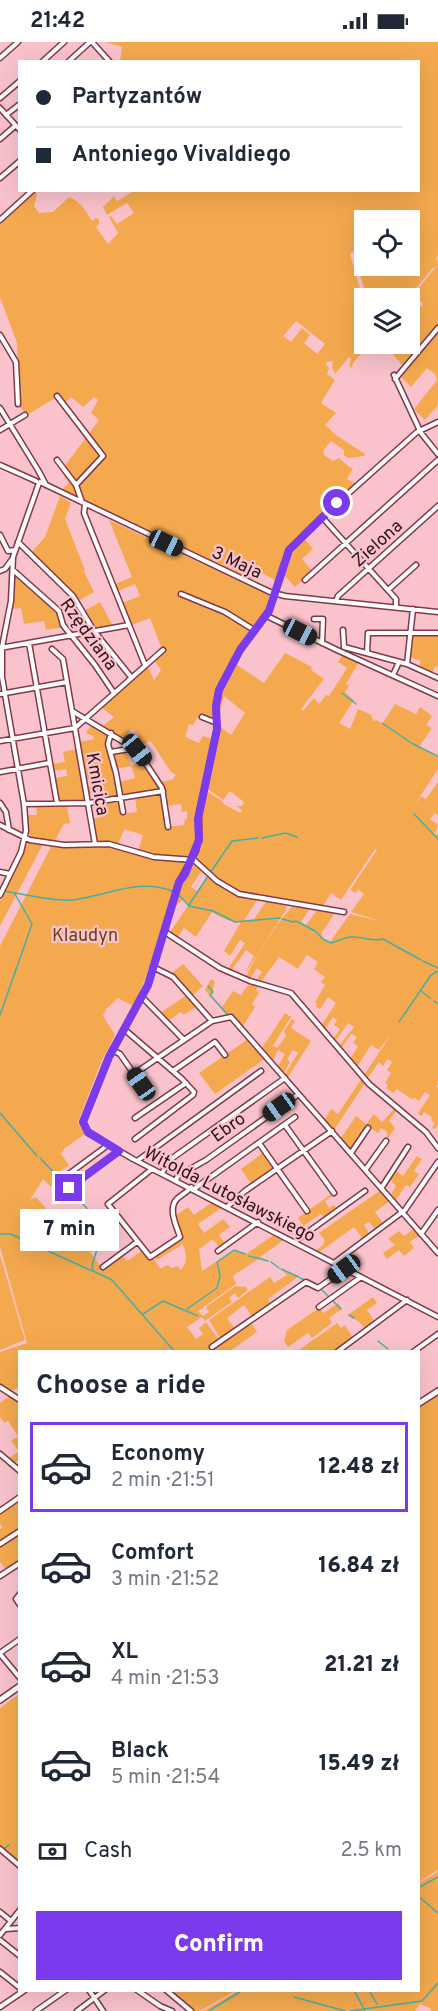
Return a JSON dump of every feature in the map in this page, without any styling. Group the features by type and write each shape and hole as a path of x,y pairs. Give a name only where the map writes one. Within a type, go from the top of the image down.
{"main road":[{"path":"420,1403 438,1391"},
{"path":"0,1700 18,1687"}],"street":[{"path":"0,58 18,42"},
{"path":"44,60 64,42"},
{"path":"70,60 91,42 108,60"},
{"path":"0,98 18,83"},
{"path":"6,115 18,106"},
{"path":"0,108 18,128"},
{"path":"0,139 15,126"},
{"path":"0,178 18,163"},
{"path":"0,220 31,192"},
{"path":"438,328 394,377 420,431 438,453"},
{"path":"0,335 16,362 18,404"},
{"path":"57,396 104,456 76,485"},
{"path":"0,408 39,480 15,550 11,601 1,647 2,694 24,804 26,838 0,895"},
{"path":"0,430 25,415"},
{"path":"141,1084 120,1054 112,1050 142,997 165,932 179,882 199,840 198,819 217,723 216,706 219,690 240,650 267,615 289,550 322,517 420,431 438,422"},
{"path":"305,580 438,459"},
{"path":"57,460 76,485 84,513 145,665"},
{"name":"3 Maja","path":"0,465 39,480 46,486 83,504 275,594 438,611"},
{"name":"Zielona","path":"336,601 338,596 438,506"},
{"path":"322,517 388,590 396,601 396,607"},
{"path":"0,535 8,551 15,550"},
{"path":"18,542 73,596 94,631 131,677"},
{"path":"0,572 14,557"},
{"path":"388,590 416,565"},
{"name":"Rzędziana","path":"13,570 58,611 63,625 114,693"},
{"path":"181,594 225,612 254,630"},
{"path":"407,664 413,609"},
{"path":"267,615 438,696"},
{"path":"314,619 323,620 322,643"},
{"path":"1,647 129,625"},
{"path":"343,630 344,647 407,664 438,678"},
{"path":"367,653 368,633 438,633"},
{"path":"29,643 57,804"},
{"name":"Kmicica","path":"52,649 63,659 95,844"},
{"path":"0,741 75,728 163,650"},
{"path":"393,675 399,662"},
{"path":"2,694 67,682"},
{"path":"72,711 136,748 163,791 168,827"},
{"path":"202,717 217,723"},
{"path":"111,733 108,744 123,812"},
{"path":"111,752 136,748"},
{"path":"0,772 50,763"},
{"path":"24,804 89,803 163,791"},
{"path":"0,803 6,812 9,830"},
{"path":"0,825 30,840 58,845 113,844 154,857 191,860 219,882 242,895 344,912"},
{"path":"0,872 10,874"},
{"path":"165,932 226,971 291,993 363,1078 426,1132 438,1148"},
{"path":"153,967 172,977 212,1021"},
{"path":"142,997 184,1040"},
{"path":"134,1074 212,1021 232,1018 438,1253"},
{"path":"124,1029 194,1091 192,1095 135,1139"},
{"path":"173,1071 215,1042 225,1055"},
{"name":"Witolda Lutosławskiego","path":"112,1050 84,1119 83,1126 87,1131 137,1161 438,1317"},
{"path":"137,1161 261,1071"},
{"path":"162,1173 171,1159 285,1078"},
{"path":"135,1118 186,1083"},
{"name":"Ebro","path":"176,1180 178,1176 206,1160 296,1096"},
{"path":"153,1169 108,1204 151,1257 180,1237 173,1214 176,1200 295,1117"},
{"path":"285,1125 334,1194"},
{"path":"351,1153 368,1128"},
{"path":"228,1207 332,1131"},
{"path":"366,1170 386,1141"},
{"path":"259,1143 307,1210"},
{"path":"62,1179 108,1144"},
{"path":"382,1187 408,1147"},
{"path":"59,1194 119,1151"},
{"path":"334,1263 402,1212 438,1162"},
{"path":"294,1242 365,1191"},
{"path":"421,1234 438,1210"},
{"path":"218,1251 258,1222"},
{"path":"103,1266 137,1242"},
{"path":"212,1347 306,1282 318,1288 345,1269"},
{"path":"319,1307 361,1277"},
{"path":"340,1350 406,1300"},
{"path":"416,1350 438,1334"},
{"path":"0,1387 18,1399"},
{"path":"0,1454 18,1469"},
{"path":"0,1511 18,1498"},
{"path":"0,1544 18,1531"},
{"path":"0,1576 18,1564"},
{"path":"18,1640 0,1653 18,1676"},
{"path":"0,1849 18,1864"},
{"path":"0,1912 11,1921"},
{"path":"0,1935 18,1912"},
{"path":"4,1930 18,1928"},
{"path":"0,1940 18,1954"},
{"path":"0,1972 18,1986"},
{"path":"1,2004 20,1992"},
{"path":"36,2011 63,1992"},
{"path":"90,1992 103,2011"},
{"path":"77,2011 103,1992"},
{"path":"140,1992 171,2011"},
{"path":"168,1992 191,2011"}],"green space":[{"path":"106,42 438,42 438,255 436,259 438,261 438,324 420,344 420,307 423,304 420,301 419,288 435,268 416,288 364,288 360,276 420,276 420,210 354,210 354,254 353,251 350,254 354,276 356,276 360,288 354,288 354,354 361,354 353,363 352,368 349,366 351,359 349,357 335,374 332,367 333,361 327,362 329,368 327,374 335,380 321,403 336,413 325,425 365,454 348,458 344,455 344,450 331,441 323,451 324,455 333,461 339,458 353,468 347,479 356,484 289,548 277,589 273,588 275,580 258,571 252,581 60,491 69,483 61,471 99,420 91,413 98,400 94,397 83,407 71,397 64,404 57,397 27,415 19,406 17,343 0,297 0,222 34,192 37,195 34,206 39,213 53,212 69,197 80,204 92,221 99,219 96,227 108,244 118,233 109,217 111,216 117,224 134,213 127,203 107,215 103,207 114,196 117,201 132,192 420,192 420,60 120,60 122,47","holes":["296,321 325,344 317,354 304,343 310,335 302,328 291,342 283,336"]},
{"path":"438,332 438,405 425,420 414,409 437,380 435,374 427,368 411,387 400,376"},
{"path":"393,354 412,354 402,365"},
{"path":"60,496 71,503 65,519 84,572 94,592 80,600 31,553 45,537"},
{"path":"109,520 268,595 272,599 261,621 249,628 249,634 238,650 218,693 216,720 210,720 200,714 193,725 189,724 185,737 199,743 203,736 213,739 201,794 196,840 191,858 159,857 138,851 143,835 124,829 118,845 109,842 97,843 93,819 100,817 97,803 119,800 121,814 137,812 135,797 162,792 167,827 184,825 187,819 187,811 182,812 181,804 167,806 164,788 160,782 172,780 176,775 171,772 152,743 149,741 139,748 131,743 139,734 132,729 123,739 102,727 114,717 101,707 147,665 154,680 161,670 153,659 163,652 150,618 131,625 122,603 140,596 135,584 118,591 115,584 132,577"},
{"path":"303,537 313,549 302,559 312,571 295,587 282,573 291,548"},
{"path":"15,575 19,576 57,612 63,627 46,630 44,621 24,624 21,608 12,609"},
{"path":"100,602 113,626 95,629 84,611"},
{"path":"414,635 438,635 438,667 435,666 432,675 418,668 421,661 410,657"},
{"path":"285,653 312,667 311,670 324,679 301,709 303,711 314,698 319,704 326,695 329,696 347,668 338,662 343,654 359,662 346,684 349,686 345,692 354,700 339,723 350,729 358,709 370,714 374,721 377,720 382,724 395,704 416,714 420,707 432,716 426,725 432,728 419,747 438,756 438,769 413,807 421,796 426,799 438,782 438,815 435,813 430,819 438,825 435,834 438,833 438,1084 436,1086 438,1088 438,1125 435,1129 432,1128 435,1123 431,1120 432,1117 424,1112 421,1116 418,1113 430,1095 425,1092 419,1101 415,1098 411,1099 397,1089 393,1093 386,1088 388,1085 385,1083 391,1073 387,1070 392,1062 388,1059 383,1066 379,1062 367,1079 364,1075 392,1033 379,1050 371,1045 357,1067 350,1059 358,1046 353,1043 357,1037 351,1034 341,1049 339,1046 354,1027 348,1023 335,1042 333,1039 340,1029 334,1025 337,1020 333,1017 325,1029 321,1026 336,1003 328,997 320,1009 316,1007 315,1002 325,985 321,982 325,977 314,969 318,962 307,955 298,969 279,957 261,982 255,981 262,972 257,968 250,979 247,976 267,940 292,907 311,907 301,922 306,925 318,909 336,911 321,934 330,942 350,914 379,921 351,912 364,894 358,889 356,893 350,890 377,850 375,849 341,900 331,893 322,908 243,894 223,884 193,859 200,833 204,789 240,813 242,810 236,806 242,806 244,802 230,791 223,800 205,787 218,725 231,735 245,713 224,696 218,719 218,704 225,683 234,663 264,683"},
{"path":"92,724 109,736 118,796 104,799 102,792 89,794 87,787 101,784 100,778 86,780 80,742 94,739 86,733"},
{"path":"77,749 86,802 57,802 54,778 67,776 66,769 52,771 51,764 65,762 63,752"},
{"path":"126,752 131,765 145,763 161,789 121,796 119,782 135,778 131,766 116,769 114,754"},
{"path":"36,806 67,806 70,823 64,824 54,842 31,837 29,834 27,815 37,815"},
{"path":"28,842 43,844 0,926 0,901"},
{"name":"Klaudyn","path":"52,845 106,846 158,860 189,861 164,922 138,997 133,1006 118,998 106,1009 103,1016 115,1035 102,1060 78,1122 85,1134 65,1148 61,1154 69,1165 57,1174 60,1178 51,1187 43,1179 30,1200 36,1197 54,1218 69,1242 98,1222 102,1229 98,1245 90,1252 102,1268 121,1254 127,1261 142,1251 149,1260 153,1257 160,1269 167,1265 172,1268 178,1266 180,1270 186,1261 183,1244 157,1260 154,1257 181,1238 175,1216 188,1207 194,1215 214,1201 224,1206 198,1224 204,1233 223,1219 230,1227 219,1235 226,1245 219,1247 213,1239 199,1249 202,1271 234,1250 246,1254 275,1234 285,1239 260,1257 269,1261 258,1259 233,1276 236,1284 198,1311 203,1316 209,1312 206,1307 235,1286 245,1286 248,1290 238,1298 235,1293 229,1298 232,1302 205,1321 202,1317 187,1327 196,1339 203,1334 199,1328 206,1322 219,1340 250,1321 257,1332 231,1350 18,1350 18,1388 9,1391 0,1384 0,1352 27,1343 0,1247 0,946"},
{"path":"193,861 202,870 191,887 197,891 209,875 235,893 258,899 244,920 254,919 267,900 286,905 286,910 243,977 254,956 246,950 231,971 228,969 245,943 240,940 230,956 224,951 241,922 226,919 212,912 196,937 184,928 178,937 170,932 188,906 183,899 174,908 180,882"},
{"path":"183,964 203,986 192,996 171,974"},
{"path":"211,979 215,982 211,995 222,1007 233,991 241,995 250,982 259,985 256,990 259,993 252,1004 255,1007 243,1026 232,1016 227,1016 205,990"},
{"path":"187,995 197,1006 184,1015 181,1012 168,1021 160,1013"},
{"path":"285,1013 291,1017 273,1046 277,1048 286,1036 284,1031 292,1019 295,1021 291,1028 311,1041 288,1077 285,1074 298,1053 293,1050 287,1059 290,1062 284,1073 278,1066 285,1054 278,1050 273,1060 262,1048"},
{"path":"248,1039 266,1058 215,1094 199,1073"},
{"path":"362,1078 365,1083 334,1130 325,1119 331,1109 338,1114"},
{"path":"395,1108 397,1110 389,1121 395,1128 387,1140 387,1132 381,1128 378,1133 369,1127 351,1151 341,1138 356,1116 366,1124 374,1114 382,1122"},
{"path":"264,1152 275,1168 252,1185 241,1169"},
{"path":"417,1156 422,1159 414,1171 419,1174 410,1187 406,1185 396,1200 391,1195 396,1186 389,1179 395,1170 403,1176"},
{"path":"381,1190 391,1200 375,1212 383,1223 375,1229 369,1222 364,1225 369,1233 362,1238 354,1227 318,1253 315,1251 323,1245 325,1240 319,1233"},
{"path":"331,1194 332,1196 325,1201 329,1208 334,1205 338,1210 325,1219 321,1214 303,1226 298,1218"},
{"path":"415,1228 420,1235 410,1242 414,1248 404,1256 399,1250 387,1259 383,1253 395,1245 388,1239 399,1231 404,1236"},
{"path":"0,1255 25,1340 0,1350"},
{"path":"281,1269 299,1276 268,1299 271,1304 252,1316 244,1305 227,1318 235,1329 220,1338 209,1320 270,1277 274,1283 287,1275"},
{"path":"373,1297 377,1303 367,1310 375,1322 365,1329 348,1315"},
{"path":"338,1303 342,1309 329,1318 332,1323 312,1338 308,1333 288,1347 284,1341 287,1330 319,1308 324,1313"},
{"path":"337,1323 341,1328 345,1325 353,1338 335,1350 299,1350"},
{"path":"11,1395 18,1400 18,1436 8,1421 4,1423 0,1417 0,1403"},
{"path":"438,1395 438,1870 420,1881 420,1408"},
{"path":"18,1436 18,1450 11,1441"},
{"path":"18,1452 18,1461 14,1464 8,1459"},
{"path":"16,1501 18,1530 0,1543 2,1527 0,1513"},
{"path":"18,1534 18,1562 6,1570 0,1562 0,1546"},
{"path":"18,1695 18,1863 0,1847 0,1708"},
{"path":"438,1872 438,2011 431,2011 430,2008 420,2004 415,2011 203,2011 235,1992 420,1992 420,1882"},
{"path":"168,1992 233,1992 200,2011 191,2011"}],"waterway":[{"path":"342,693 356,704"},
{"path":"382,723 413,744 438,756"},
{"path":"414,814 438,839"},
{"path":"262,838 285,833 297,837"},
{"path":"210,873 232,841 258,838"},
{"path":"189,905 208,876"},
{"path":"3,891 65,900 148,886 175,892"},
{"path":"0,1015 32,924 15,894"},
{"path":"178,894 189,906 213,911 235,922 280,918"},
{"path":"282,919 296,921 331,943 351,937 383,939 421,960"},
{"path":"423,961 438,968"},
{"path":"399,1022 431,975 438,971"},
{"path":"208,986 213,992 210,995 229,1016"},
{"path":"421,991 430,998"},
{"path":"434,1001 438,1004"},
{"path":"0,1113 37,1156"},
{"path":"40,1158 59,1178"},
{"path":"61,1180 67,1187"},
{"path":"69,1189 79,1200"},
{"path":"81,1202 92,1214"},
{"path":"94,1217 98,1222 100,1234 92,1266 93,1271 112,1280 173,1350"},
{"path":"0,1234 11,1234 92,1271"},
{"path":"220,1275 217,1262 234,1250 245,1254"},
{"path":"249,1256 268,1261"},
{"path":"271,1262 279,1268"},
{"path":"281,1269 299,1277"},
{"path":"187,1309 217,1288 220,1276"},
{"path":"300,1278 310,1282"},
{"path":"321,1289 328,1296"},
{"path":"332,1300 341,1309"},
{"path":"143,1314 163,1301 198,1316"},
{"path":"349,1315 354,1318"},
{"path":"378,1341 388,1349"},
{"path":"4,1849 9,1845"},
{"path":"420,1887 438,1877"},
{"path":"420,1898 438,1913"},
{"path":"350,2011 422,2001 438,1983"},
{"path":"209,2011 240,1992"},
{"path":"355,1992 365,2011"},
{"path":"370,1992 377,2004"},
{"path":"294,1997 345,2011"}],"route":[{"path":"69,1188 119,1151 88,1132 83,1122 109,1057 148,985 172,912 179,882 185,874 198,843 198,819 217,729 216,706 219,690 240,650 269,611 289,550 337,503"}]}
